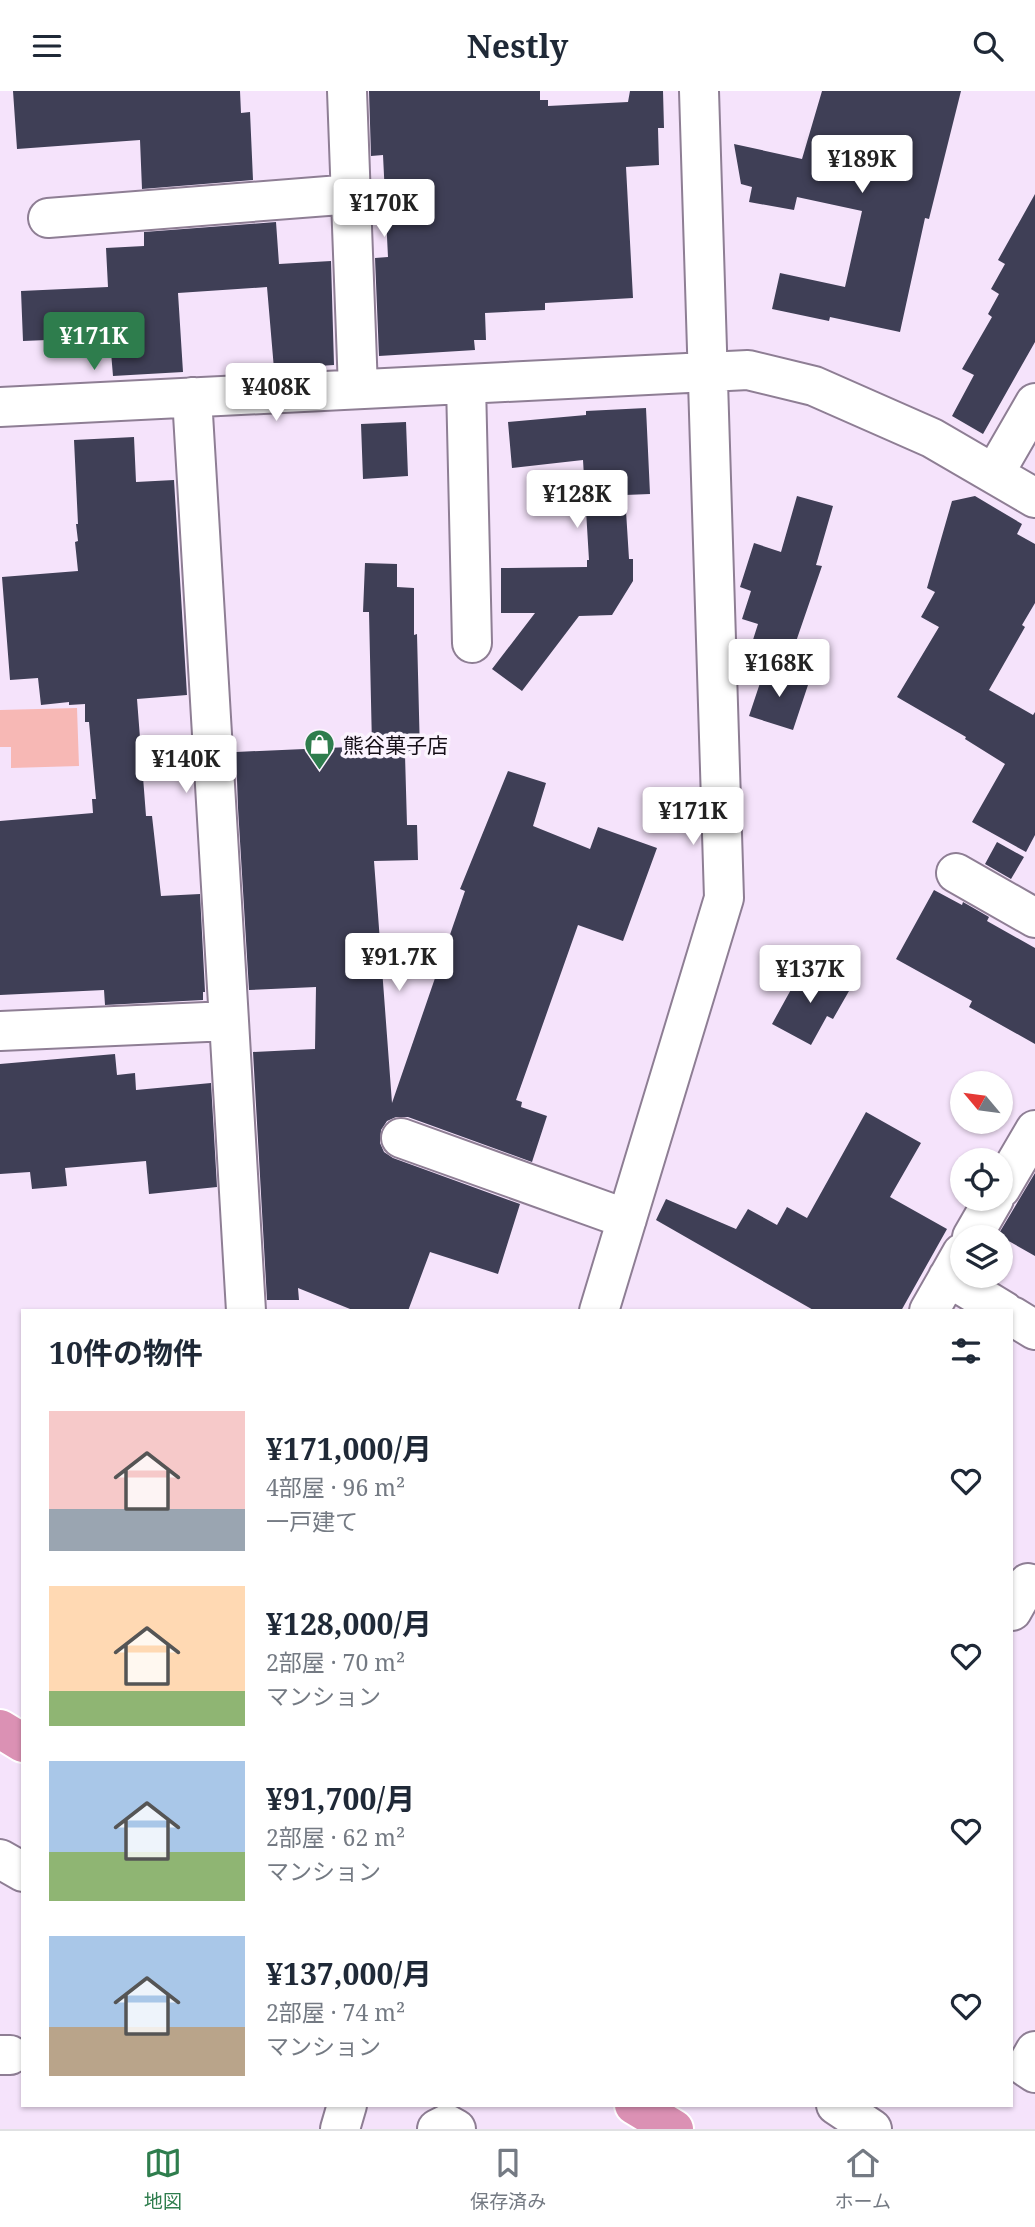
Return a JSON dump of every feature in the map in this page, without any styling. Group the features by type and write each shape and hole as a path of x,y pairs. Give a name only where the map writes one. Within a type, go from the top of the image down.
{"highway":[{"path":"0,1729 21,1741"},
{"path":"637,2107 674,2129"}],"street":[{"path":"348,91 358,389"},
{"path":"600,1309 724,898 699,91"},
{"path":"48,218 353,194"},
{"path":"0,407 748,370 814,386 932,438 1035,498"},
{"path":"466,384 471,643"},
{"path":"192,397 246,1309"},
{"path":"994,474 1035,403"},
{"path":"957,873 1035,918"},
{"path":"0,1031 229,1021"},
{"path":"1013,1168 1035,1131"},
{"path":"401,1138 627,1219"},
{"path":"930,1309 950,1274"},
{"path":"980,1288 1002,1309"},
{"path":"1013,1317 1035,1330"},
{"path":"0,1859 21,1871"},
{"path":"1035,2051 1026,2067 1035,2073"},
{"path":"340,2129 346,2107"},
{"path":"839,2107 872,2129"},
{"path":"437,2129 447,2124 456,2129"}],"shaded area":[{"path":"77,708 79,766 11,768 11,747 0,747 0,710"}],"building":[{"path":"13,91 240,91 241,113 250,112 253,180 142,189 140,140 17,149"},
{"path":"369,91 540,91 540,100 548,100 548,106 628,102 630,91 663,91 664,128 658,128 659,165 626,167 633,298 545,303 545,310 485,313 486,340 474,340 475,350 379,356 375,258 388,257 383,155 371,156"},
{"path":"822,91 961,91 929,219 925,218 900,332 830,317 829,321 772,309 780,273 845,287 862,211 797,197 794,210 749,202 752,187 741,184 734,144 802,159"},
{"path":"1035,194 1035,342 983,434 952,416 974,375 962,369 992,317 988,314 999,294 991,289 1005,264 998,260"},
{"path":"276,222 279,264 331,261 334,365 274,369 267,287 178,293 183,372 113,376 111,352 47,354 47,340 23,341 21,291 108,287 106,248 144,246 144,232"},
{"path":"646,408 650,494 625,495 633,581 612,615 579,616 522,691 492,669 535,613 501,613 501,568 587,567 589,560 583,460 512,468 508,422 586,415 586,411"},
{"path":"406,422 408,476 363,479 361,424"},
{"path":"134,437 136,482 174,480 187,695 137,699 146,816 152,816 161,896 200,894 205,992 203,1000 105,1005 104,990 0,995 0,821 93,813 92,799 96,799 85,704 69,705 69,702 41,705 38,678 10,680 2,577 78,571 75,542 78,541 78,524 74,440"},
{"path":"797,496 833,506 816,565 822,566 790,659 751,646 758,624 742,619 751,591 740,587 754,543 781,552"},
{"path":"975,496 1022,524 1017,534 1035,544 1035,603 1022,625 1025,627 989,690 1033,715 1035,712 1035,835 1026,852 972,822 1005,764 965,739 966,737 897,697 939,627 921,617 935,592 927,588 952,501"},
{"path":"365,563 397,564 397,587 414,588 420,754 405,755 407,825 417,825 418,860 374,861 392,1103 465,891 460,889 508,771 546,783 533,826 590,849 598,827 657,848 623,941 578,925 516,1100 522,1102 521,1107 547,1116 532,1162 408,1117 396,1117 387,1121 381,1130 380,1143 384,1152 393,1158 520,1204 498,1274 430,1252 409,1309 350,1309 298,1288 299,1300 267,1300 253,1052 315,1049 316,987 249,990 236,752 372,746 369,612 363,612"},
{"path":"765,668 809,682 793,730 749,716"},
{"path":"997,842 1024,857 1011,879 985,864"},
{"path":"934,890 962,905 963,902 989,917 987,921 1035,948 1035,1044 969,1007 972,1001 896,959"},
{"path":"804,966 849,991 833,1019 827,1016 811,1045 772,1024"},
{"path":"115,1054 117,1075 135,1073 136,1090 211,1083 217,1187 149,1194 146,1161 65,1168 67,1186 32,1189 30,1172 0,1174 0,1064"},
{"path":"866,1112 921,1143 890,1197 947,1229 902,1309 812,1309 656,1220 666,1199 736,1229 748,1209 777,1225 787,1207 807,1218"},
{"path":"1035,1173 1035,1256 1013,1244 1013,1225 1004,1225"}],"place":[{"name":"熊谷菓子店","path":"320,772"}]}
